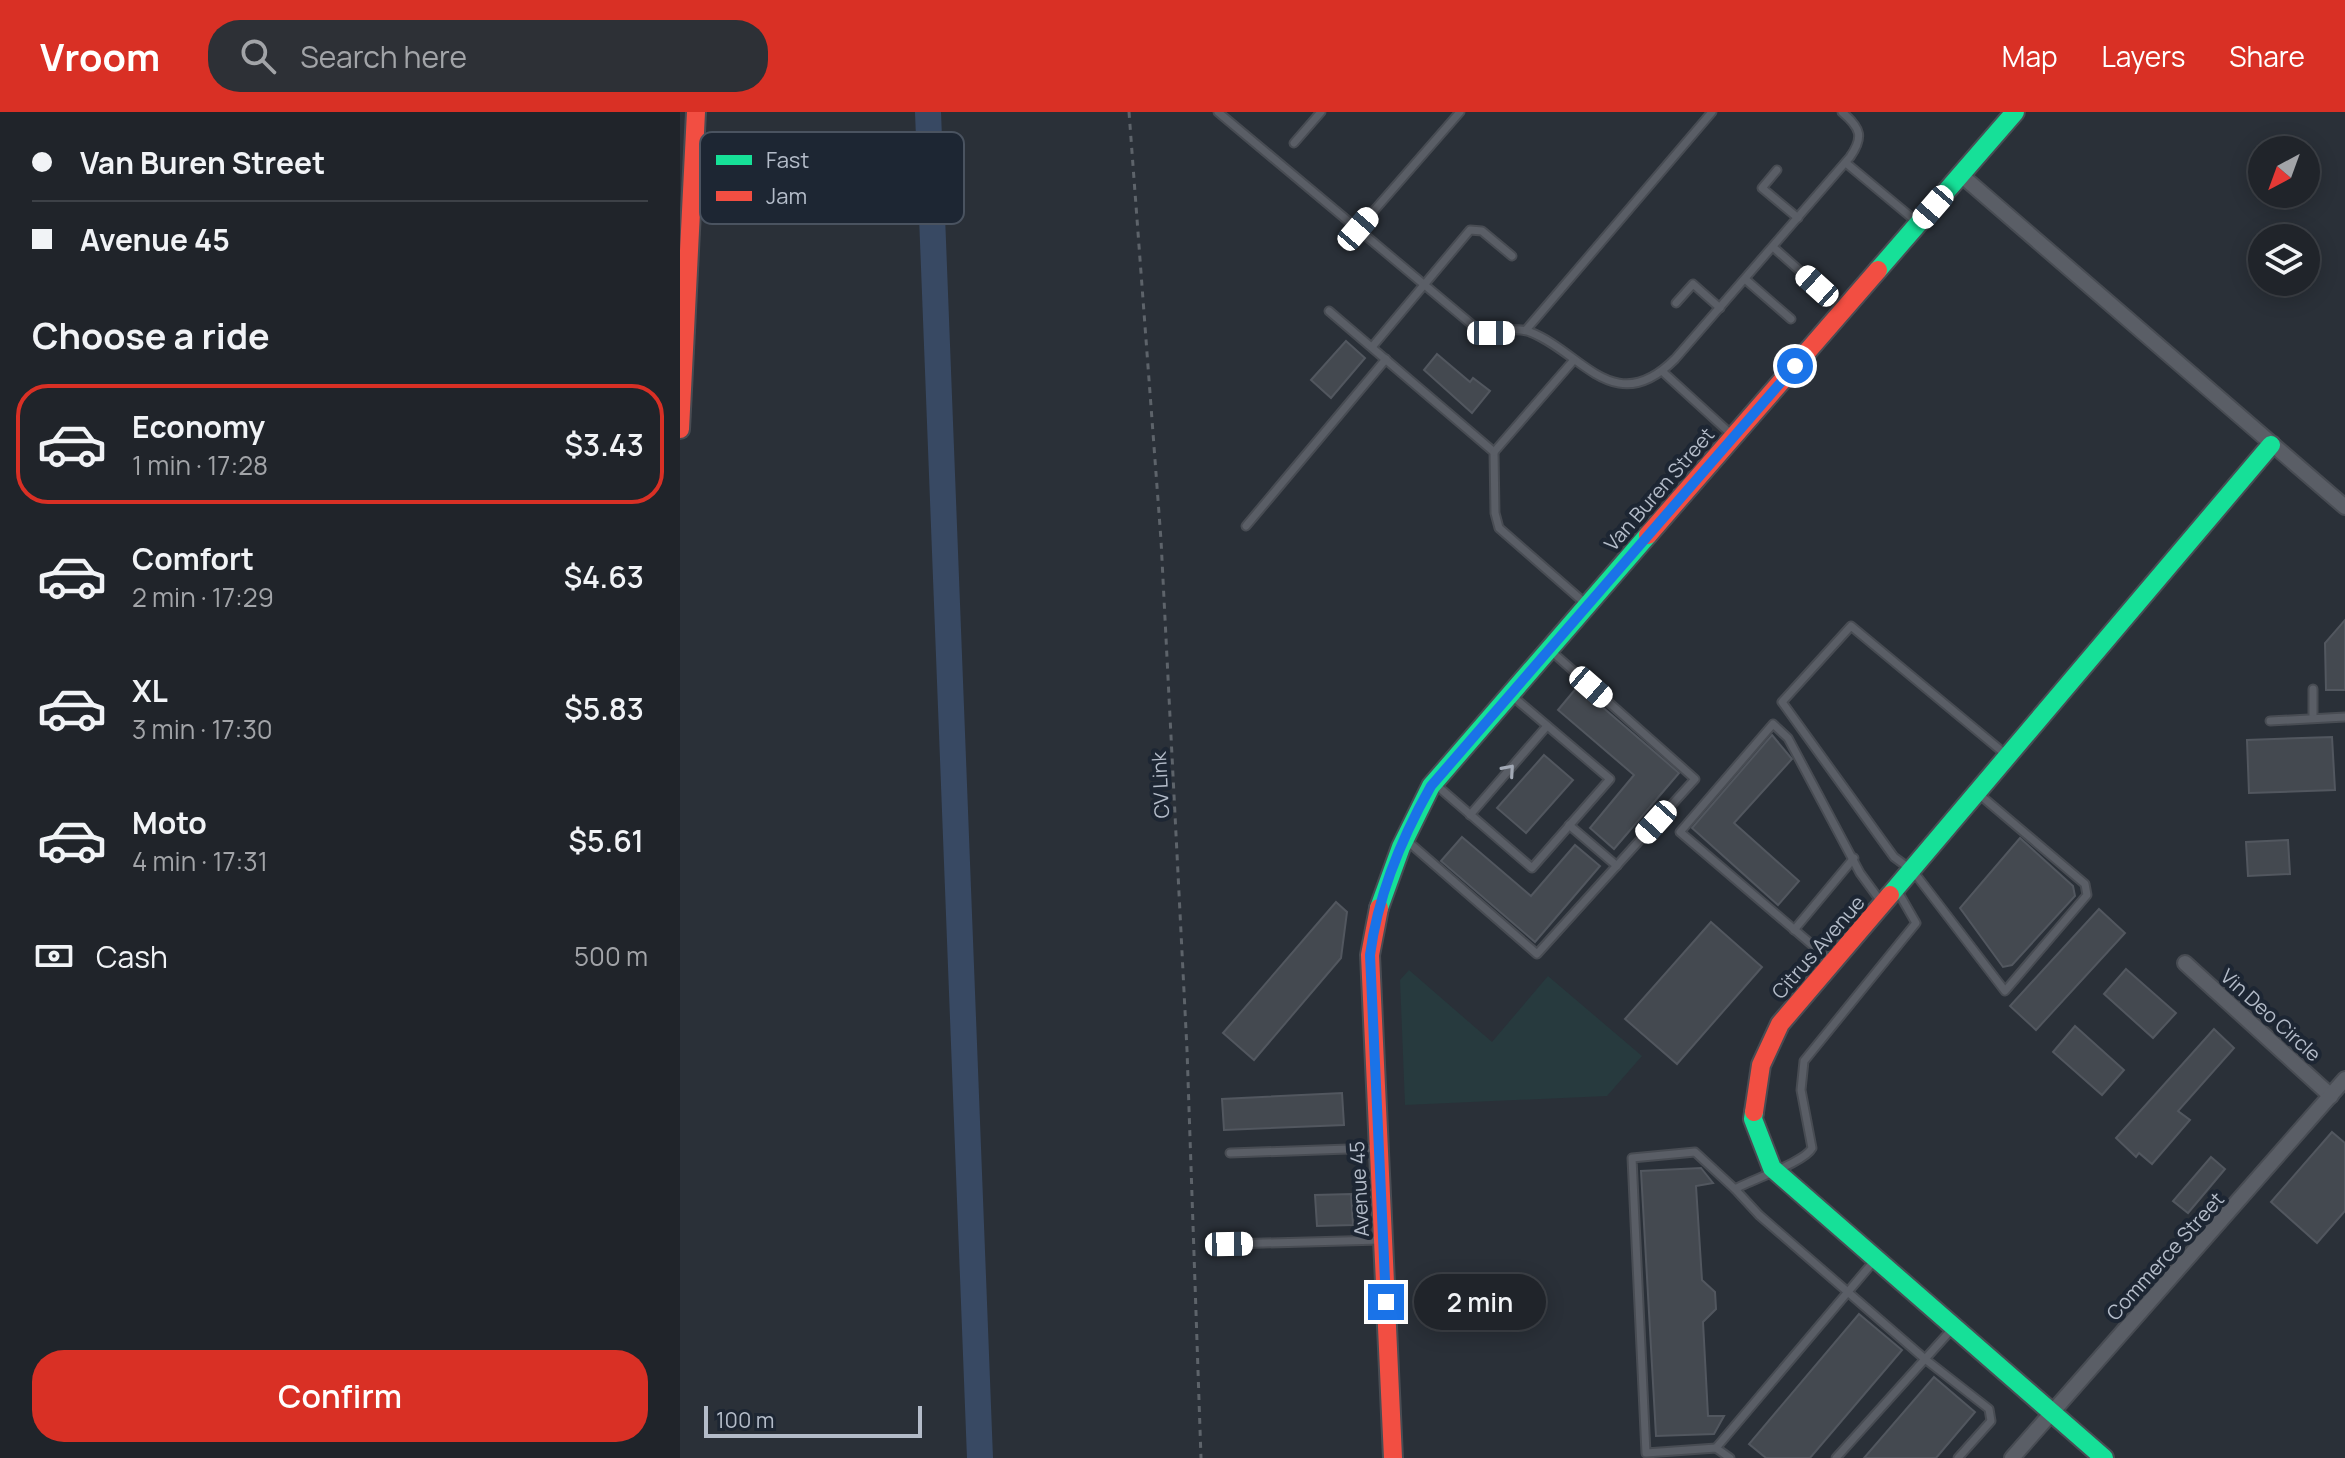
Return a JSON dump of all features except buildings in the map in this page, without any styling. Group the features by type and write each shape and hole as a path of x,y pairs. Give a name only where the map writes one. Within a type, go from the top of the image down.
{"main road":[{"path":"680,429 696,112"},
{"name":"Van Buren Street","path":"1375,918 1404,838 1434,783 2015,112"},
{"name":"Citrus Avenue","path":"2104,1458 1773,1169 1753,1119 1761,1065 1780,1024 1913,871 2271,445"},
{"name":"Avenue 45","path":"1375,918 1370,993 1393,1458"}],"street":[{"path":"1961,175 2345,507"},
{"name":"Vin Deo Circle","path":"2185,963 2331,1096"},
{"name":"Commerce Street","path":"2012,1458 2345,1079"}],"lane":[{"path":"1218,112 1476,328 1491,333 1526,330 1609,381 1630,383 1663,372 1846,163 1861,138 1860,130 1842,112"},
{"path":"1294,143 1321,112"},
{"path":"1526,330 1712,112"},
{"path":"1358,229 1457,113"},
{"path":"1846,163 1918,224"},
{"path":"1777,170 1762,188 1798,218"},
{"path":"1372,347 1475,228 1512,256"},
{"path":"1773,247 1817,286"},
{"path":"1745,279 1791,319"},
{"path":"1676,303 1693,284 1720,308"},
{"path":"1329,311 1494,452"},
{"path":"1246,526 1386,359"},
{"path":"1573,361 1494,452 1495,513 1499,528 1588,605"},
{"path":"1663,372 1734,437"},
{"path":"1978,793 2085,884 2087,895 2005,991 1913,871 1894,857 1782,702 1851,626 2009,757"},
{"path":"1404,838 1537,954 1695,779 1549,650"},
{"path":"2313,689 2313,718"},
{"path":"1434,783 1532,868 1610,779 1510,695"},
{"path":"2270,721 2345,717"},
{"path":"1833,962 1680,832 1773,724 1788,738 1883,905"},
{"path":"1470,815 1547,726"},
{"path":"1569,825 1617,866"},
{"path":"1794,930 1854,858"},
{"path":"1735,1189 1773,1169 1804,1159 1812,1148 1801,1090 1804,1061 1916,923 1896,889"},
{"path":"1230,1153 1379,1147"},
{"path":"1730,1458 1716,1448 1646,1453 1632,1158 1695,1152 1759,1215 1993,1415 1958,1458"},
{"path":"1229,1244 1383,1239"},
{"path":"1716,1448 1876,1259"},
{"path":"1836,1458 1954,1328"}],"path":[{"name":"CV Link","path":"1129,112 1161,540 1187,1050 1201,1458"}],"green space":[{"path":"1409,970 1492,1042 1548,976 1642,1056 1607,1096 1405,1105 1400,980"}],"waterway":[{"path":"928,112 929,132"},
{"path":"932,224 980,1458"}],"traffic: fast":[{"path":"1878,270 2015,112"},
{"path":"1890,895 2271,445"},
{"path":"1379,908 1401,847 1431,786 1648,535"},
{"path":"1754,1112 1753,1119 1772,1168 2104,1458"}],"traffic: jam":[{"path":"680,429 696,112"},
{"path":"1648,535 1878,270"},
{"path":"1754,1112 1761,1065 1780,1024 1890,895"},
{"path":"1379,908 1370,955 1393,1458"}],"route":[{"path":"1386,1302 1370,955 1375,918 1412,819 1431,786 1795,366"}]}
